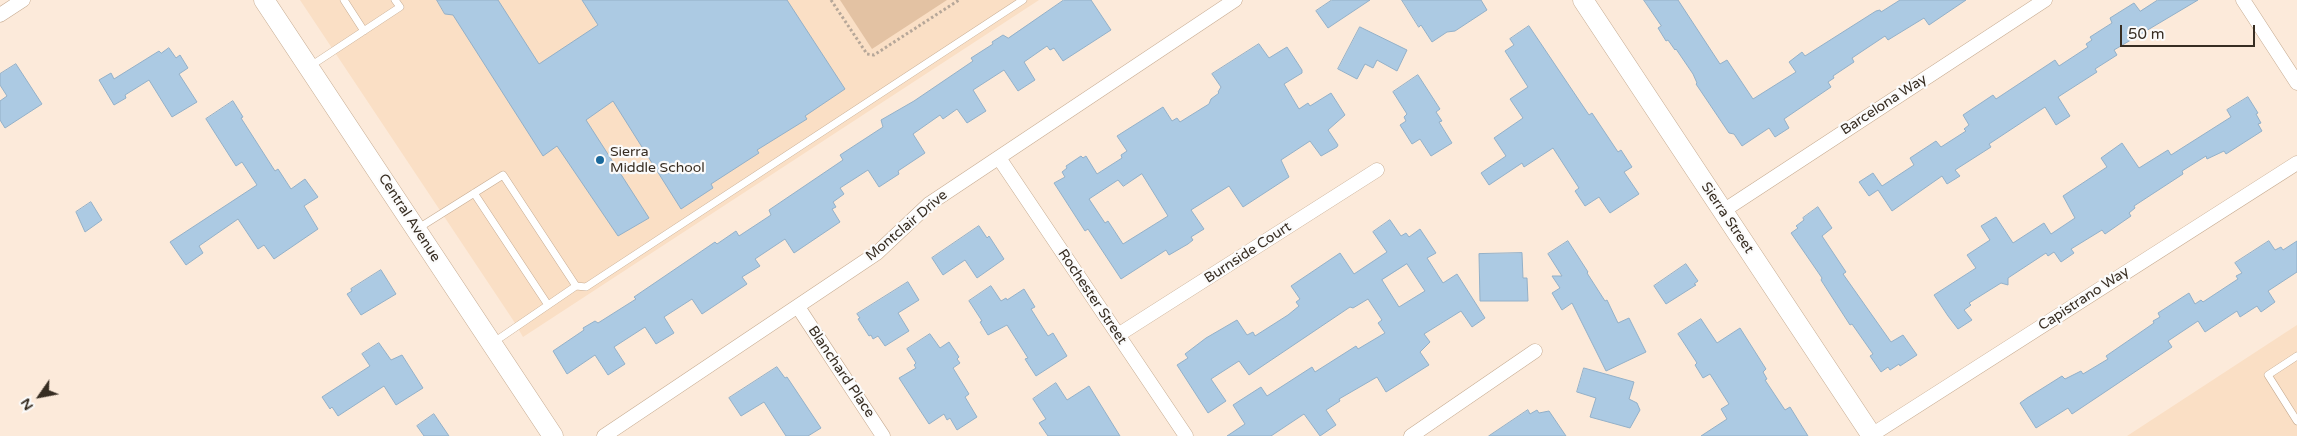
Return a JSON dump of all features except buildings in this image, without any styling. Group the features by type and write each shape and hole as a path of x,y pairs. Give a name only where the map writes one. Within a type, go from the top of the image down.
{"main road":[{"name":"Central Avenue","path":"264,0 553,436"},
{"name":"Sierra Street","path":"1583,0 1871,436"}],"street":[{"path":"0,15 23,0"},
{"name":"Montclair Drive","path":"604,436 877,253 929,204 1234,0"},
{"name":"Barcelona Way","path":"1723,211 2045,0"},
{"path":"2243,0 2297,82"},
{"name":"Rochester Street","path":"998,158 1186,436"},
{"name":"Capistrano Way","path":"1871,436 2297,163"},
{"name":"Burnside Court","path":"1118,335 1377,170"},
{"name":"Blanchard Place","path":"798,307 883,436"},
{"path":"1411,436 1534,351"}],"lane":[{"path":"344,0 364,30"},
{"path":"309,67 400,7 395,0"},
{"path":"492,344 576,286 586,287 1023,0"},
{"path":"416,230 503,175 576,286"},
{"path":"474,194 548,305"},
{"path":"2297,356 2268,375 2297,422"}],"path":[{"path":"831,0 867,54 874,55 959,0"}],"shaded area":[{"name":"Sierra Middle School","path":"300,0 1039,0 523,337"},
{"path":"840,0 947,0 872,49"},
{"path":"2297,325 2297,436 2127,436"}],"place":[{"name":"Sierra Middle School","path":"600,160"}]}
